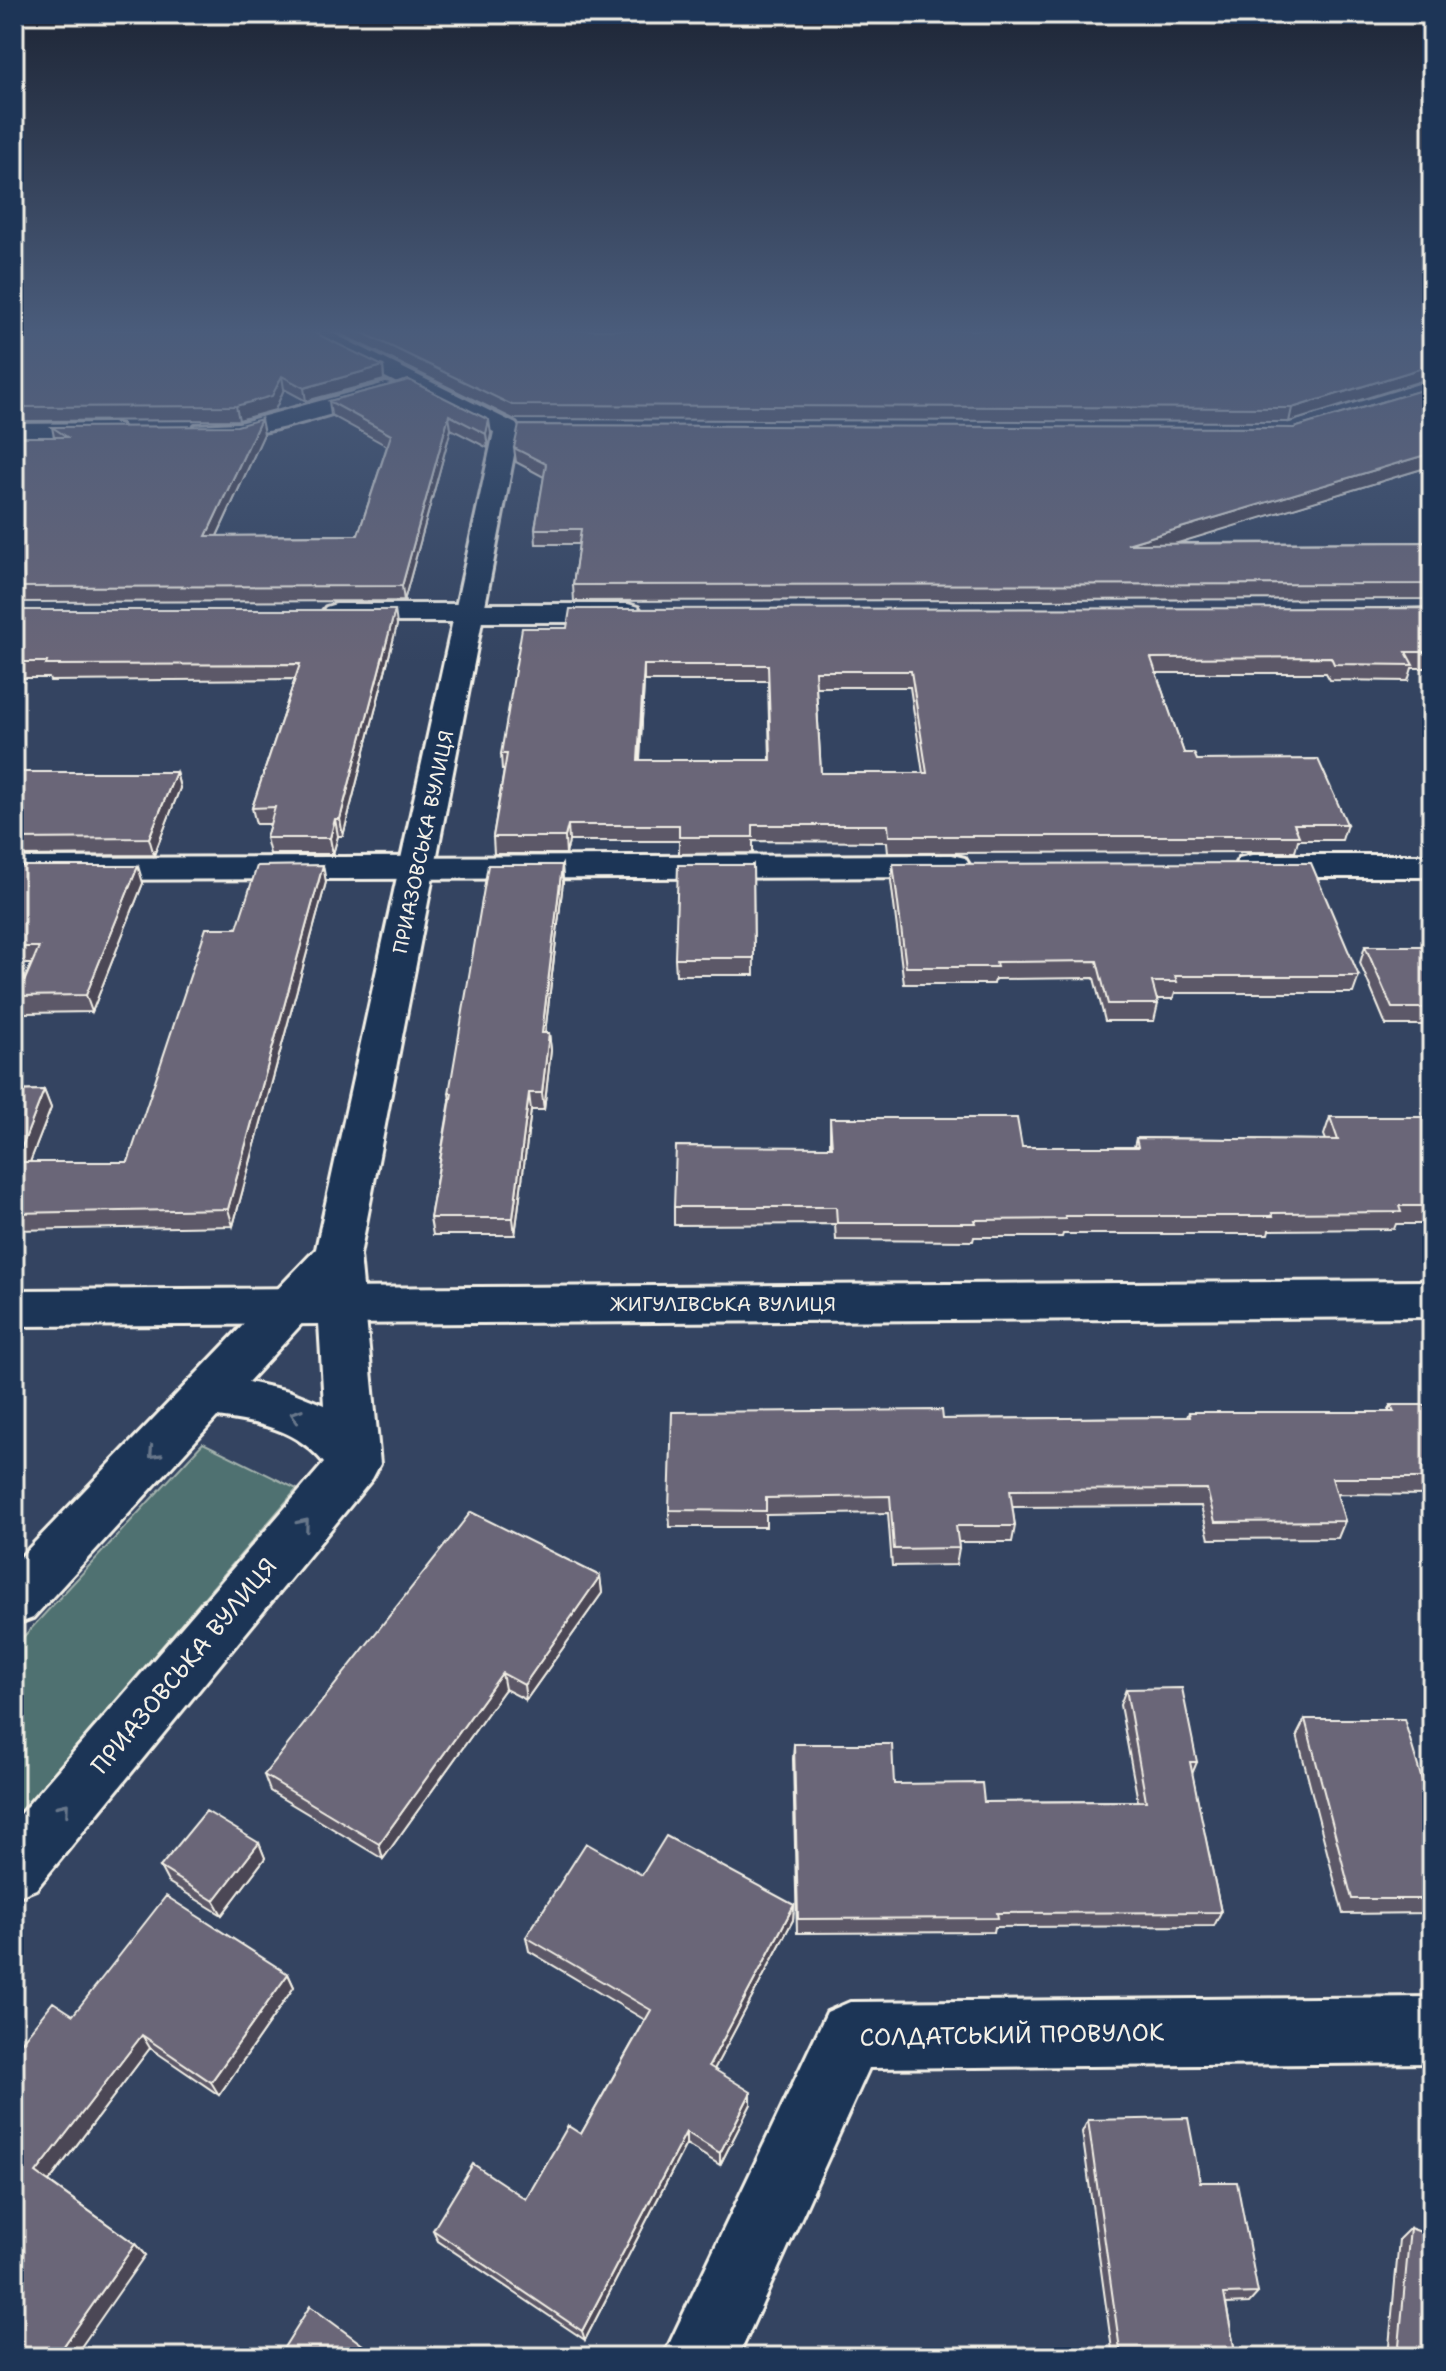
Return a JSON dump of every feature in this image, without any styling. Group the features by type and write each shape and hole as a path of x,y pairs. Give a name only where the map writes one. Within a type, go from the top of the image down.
{"street":[{"name":"ПРИАЗОВСЬКА ВУЛИЦЯ","path":"337,1255 470,613 515,441"},
{"path":"307,614 652,613"},
{"path":"14,869 989,866"},
{"path":"1226,866 1432,866"},
{"path":"337,1255 354,1464"},
{"path":"14,1601 337,1255"},
{"name":"ЖИГУЛІВСЬКА ВУЛИЦЯ","path":"14,1308 1432,1299"},
{"path":"208,1396 262,1405 305,1417 329,1433 354,1464"},
{"name":"ПРИАЗОВСЬКА ВУЛИЦЯ","path":"14,1868 354,1464"},
{"name":"СОЛДАТСЬКИЙ ПРОВУЛОК","path":"700,2357 850,2035 1432,2030"}],"green space":[{"path":"203,1443 297,1489 14,1819 14,1647"}],"building":[{"path":"14,441 251,441 206,536 358,535 389,441 442,441 402,586 14,587"},
{"path":"516,441 1432,441 1432,453 1127,544 1432,542 1432,584 573,585 581,529 535,529 546,464 514,448"},
{"path":"1432,608 1432,652 1406,652 1413,665 1334,664 1331,657 1151,658 1184,753 1194,753 1197,760 1318,759 1347,824 1294,824 1299,836 889,836 888,825 753,825 753,837 679,837 679,825 568,825 565,837 493,837 507,754 501,754 522,628 567,628 570,609","holes":["644,665 768,665 771,760 638,760","815,671 911,671 927,773 821,773"]},
{"path":"14,610 395,610 340,819 335,819 330,838 266,838 275,807 252,808 300,664 46,665 47,662 14,662"},
{"path":"14,772 176,772 149,838 14,839"},
{"path":"1311,863 1359,976 1175,976 1177,982 1152,982 1158,1004 1108,1004 1097,961 996,962 997,967 906,967 893,864"},
{"path":"323,865 228,1209 14,1213 14,1091 44,1090 16,1162 128,1162 206,928 237,928 257,866"},
{"path":"488,865 562,865 542,1033 549,1033 542,1093 529,1093 513,1218 430,1218 452,1093 449,1093"},
{"path":"678,865 753,865 754,958 675,958"},
{"path":"14,866 138,866 86,995 18,996 39,947 14,947"},
{"path":"1365,946 1428,946 1432,956 1432,1008 1392,1008"},
{"path":"1330,1117 1432,1117 1432,1206 1399,1206 1401,1212 1272,1213 1273,1216 1065,1216 1066,1219 975,1220 976,1223 837,1223 836,1207 674,1207 676,1146 832,1147 830,1118 1017,1118 1022,1147 1138,1147 1136,1138 1338,1140"},
{"path":"1391,1405 1432,1405 1432,1478 1332,1478 1345,1521 1215,1522 1207,1489 1010,1490 1015,1526 956,1526 959,1548 894,1549 890,1496 766,1498 766,1511 669,1510 672,1412 942,1410 943,1419 1190,1417 1189,1412 1394,1412"},
{"path":"471,1512 600,1576 524,1685 502,1673 379,1844 264,1775"},
{"path":"1182,1688 1197,1762 1190,1762 1221,1912 997,1913 998,1918 798,1919 794,1744 892,1744 894,1784 982,1783 984,1802 1146,1801 1126,1689"},
{"path":"1305,1719 1404,1719 1432,1814 1432,1899 1352,1899"},
{"path":"206,1811 259,1843 214,1901 160,1867"},
{"path":"666,1836 794,1905 709,2066 751,2092 720,2153 686,2132 582,2331 433,2230 473,2164 526,2199 568,2126 581,2134 651,2010 526,1937 586,1843 642,1875"},
{"path":"166,1896 288,1974 211,2082 142,2035 36,2173 135,2244 56,2357 14,2357 14,2051 53,2002 73,2015"},
{"path":"1188,2118 1200,2182 1237,2182 1258,2293 1224,2294 1236,2357 1121,2357 1088,2120"},
{"path":"1410,2228 1432,2236 1432,2357 1398,2357"},
{"path":"310,2306 379,2357 278,2357"}]}
